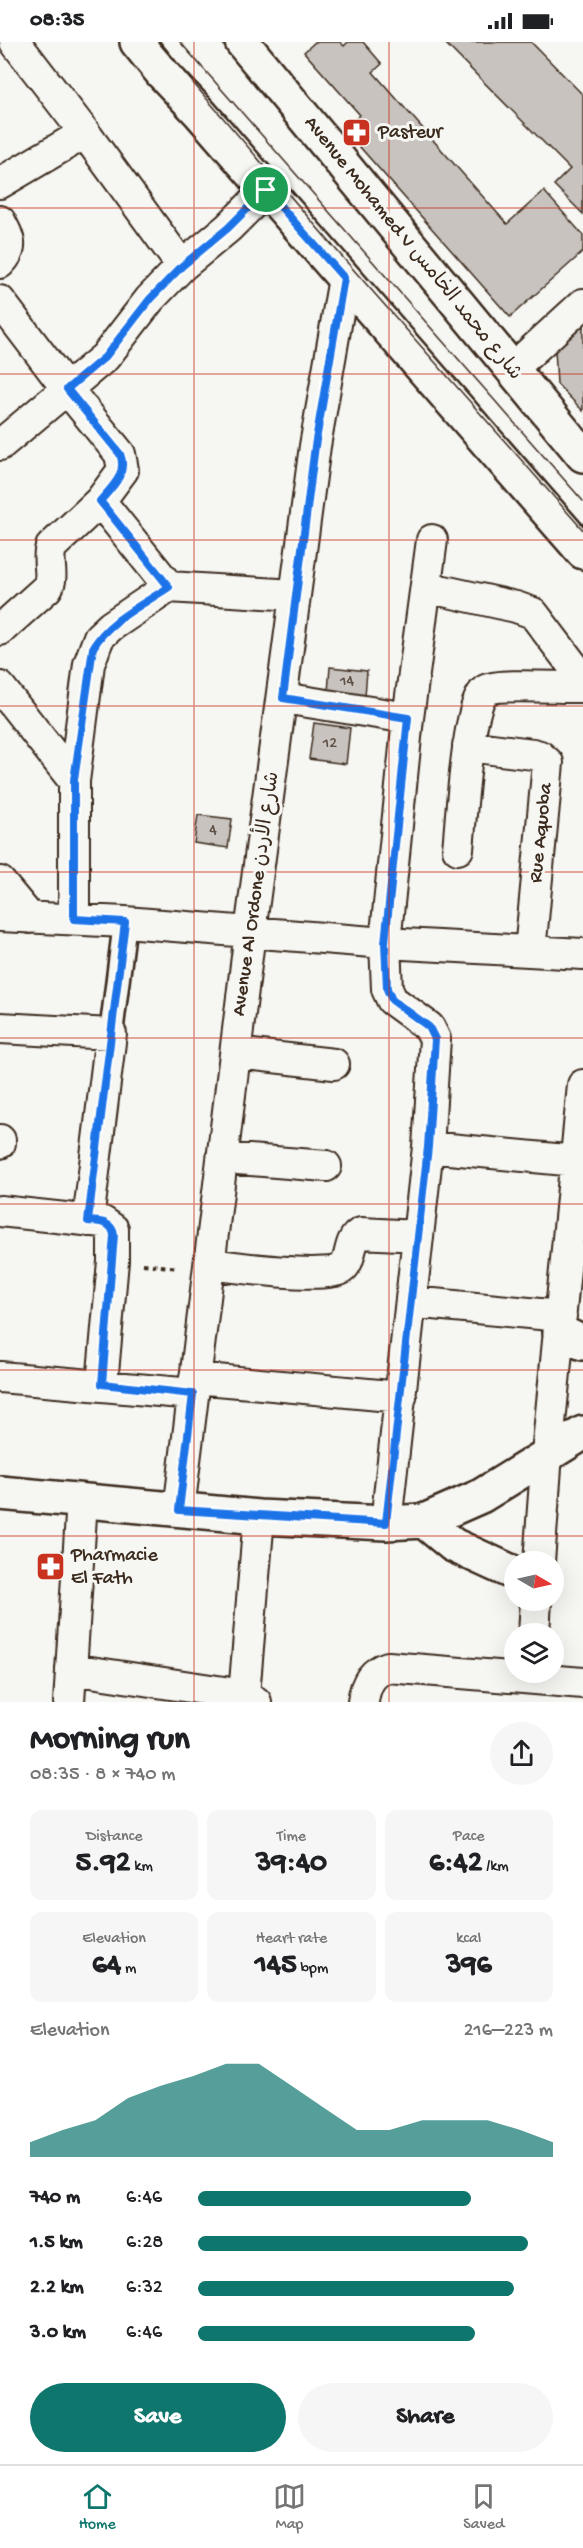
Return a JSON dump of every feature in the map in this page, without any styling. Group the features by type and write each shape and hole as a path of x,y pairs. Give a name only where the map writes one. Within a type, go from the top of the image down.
{"main road":[{"path":"137,42 583,552"},
{"name":"Avenue Mohamed V شارع محمد الخامس","path":"242,42 583,455"},
{"path":"0,1493 259,1517 386,1523 424,1521 481,1496 583,1433"},
{"path":"424,1521 453,1545 504,1568"}],"street":[{"path":"15,42 182,266"},
{"path":"0,183 85,133"},
{"path":"0,445 105,357 150,299 182,266 228,228 266,190"},
{"path":"0,221 9,238 10,246 0,264"},
{"name":"Avenue Al Ordone شارع الأردن","path":"179,1510 250,932 295,595 315,446 344,278"},
{"path":"0,301 120,454 123,461 123,470 119,478 100,501 51,547 49,552 51,580 47,588 0,630"},
{"path":"511,370 583,304"},
{"path":"100,501 169,587"},
{"path":"386,1523 428,1147 435,1039 429,1027 392,1000 387,989 385,943 408,718 432,540"},
{"path":"74,919 74,780 93,648 99,637 111,626 169,587 295,595"},
{"path":"426,587 526,609 533,613 583,678"},
{"path":"0,687 74,780"},
{"path":"459,849 468,746 476,703 486,690 494,688 583,687"},
{"path":"283,698 408,718"},
{"name":"Rue Aquoba","path":"468,746 533,754 540,756 548,763 530,951"},
{"path":"0,882 30,918"},
{"path":"0,916 125,922 385,943 583,954"},
{"path":"88,1221 125,922"},
{"path":"0,1028 111,1034"},
{"path":"236,1053 334,1064"},
{"path":"540,1551 547,1454 568,1330 576,1161 583,1085"},
{"path":"428,1147 576,1161"},
{"path":"224,1158 326,1166"},
{"path":"0,1211 103,1222 113,1228 113,1261 102,1384"},
{"path":"209,1268 327,1272 344,1265 353,1239 361,1233 418,1236"},
{"path":"412,1302 568,1330"},
{"path":"0,1377 102,1384 194,1386 400,1397"},
{"path":"69,1702 82,1500"},
{"path":"71,1669 250,1698 259,1517"},
{"path":"363,1702 369,1680 376,1670 388,1666 530,1685 583,1683"}],"path":[{"path":"113,1261 209,1268"}],"building":[{"path":"315,42 340,42 344,46 348,42 363,42 382,64 373,72 507,224 544,191 583,235 583,252 510,317 344,129 360,115 304,52"},
{"path":"444,42 531,42 583,95 583,214 554,185 570,169"},
{"path":"583,319 583,411 557,384 555,349"},
{"path":"330,667 367,671 365,696 328,692"},
{"path":"314,723 350,728 346,764 309,759"},
{"path":"198,815 232,819 228,848 194,843"}],"tram line":[{"path":"158,42 345,260 583,530"},
{"path":"180,42 583,501"}],"place":[{"name":"Pasteur","path":"357,133"},
{"name":"Pharmacie El Fath","path":"50,1567"}],"route":[{"path":"266,190 344,278 315,446 283,698 408,718 385,943 387,989 392,1000 429,1027 435,1039 428,1147 386,1523 259,1517 179,1510 193,1394 102,1384 114,1235 113,1228 109,1224 88,1221 125,922 74,919 74,780 93,648 99,637 111,626 169,587 100,501 119,478 123,470 123,461 120,454 67,389 105,357 150,299 182,266 228,228 266,190"}]}
